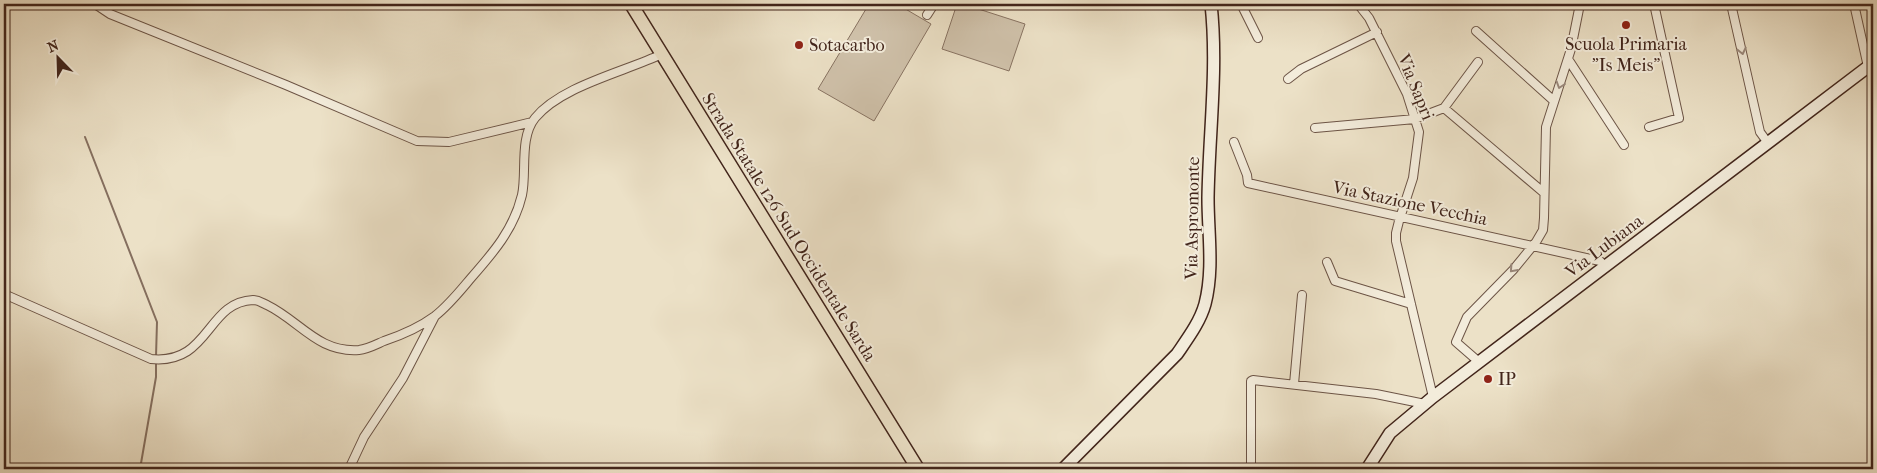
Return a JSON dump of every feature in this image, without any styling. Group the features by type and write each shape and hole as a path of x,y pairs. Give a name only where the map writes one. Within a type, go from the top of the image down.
{"main road":[{"name":"Strada Statale 126 Sud Occidentale Sarda","path":"631,4 918,469"}],"street":[{"path":"95,4 110,14 286,85 417,141 449,142 532,122 548,107 589,82 639,65 662,54"},
{"path":"928,15 934,4"},
{"name":"Via Aspromonte","path":"1063,469 1177,354 1192,333 1204,306 1210,281 1208,199 1214,33 1212,4"},
{"path":"1241,4 1258,38"},
{"name":"Via Sapri","path":"1358,4 1370,18 1407,94 1419,132 1414,178 1396,233 1396,242 1411,304 1429,400"},
{"path":"1479,362 1456,342 1467,317 1513,270 1543,230 1546,127 1568,59 1580,4"},
{"path":"1649,127 1679,118 1654,4"},
{"path":"1731,4 1760,132 1768,143"},
{"path":"1854,4 1870,65"},
{"path":"1288,79 1301,69 1377,32"},
{"path":"1476,32 1554,101"},
{"path":"1568,59 1624,145"},
{"path":"1315,128 1415,119 1444,108 1478,62"},
{"name":"Via Lubiana","path":"1367,469 1390,433 1429,400 1870,65"},
{"path":"1444,108 1544,192"},
{"path":"4,294 151,359 162,360 184,355 201,340 227,310 235,304 246,300 257,300 275,309 322,343 341,350 362,350 397,336 434,316 453,299 500,244 509,228 522,194 525,148 532,122"},
{"name":"Via Stazione Vecchia","path":"1234,142 1247,175 1248,183 1600,261 1605,266"},
{"path":"1327,262 1335,280 1411,304"},
{"path":"1294,384 1302,295"},
{"path":"349,469 364,437 403,378 434,316"},
{"path":"1250,469 1251,381 1253,380 1429,400"}],"shaded area":[{"path":"869,4 897,4 931,24 874,121 818,89"},
{"path":"957,4 963,4 1025,24 1009,71 942,49"}],"waterway":[{"path":"85,137 157,322 156,356"},
{"path":"140,469 156,377 156,360"}],"place":[{"name":"Scuola Primaria \"Is Meis\"","path":"1626,25"},
{"name":"Sotacarbo","path":"799,45"},
{"name":"IP","path":"1488,379"}]}
